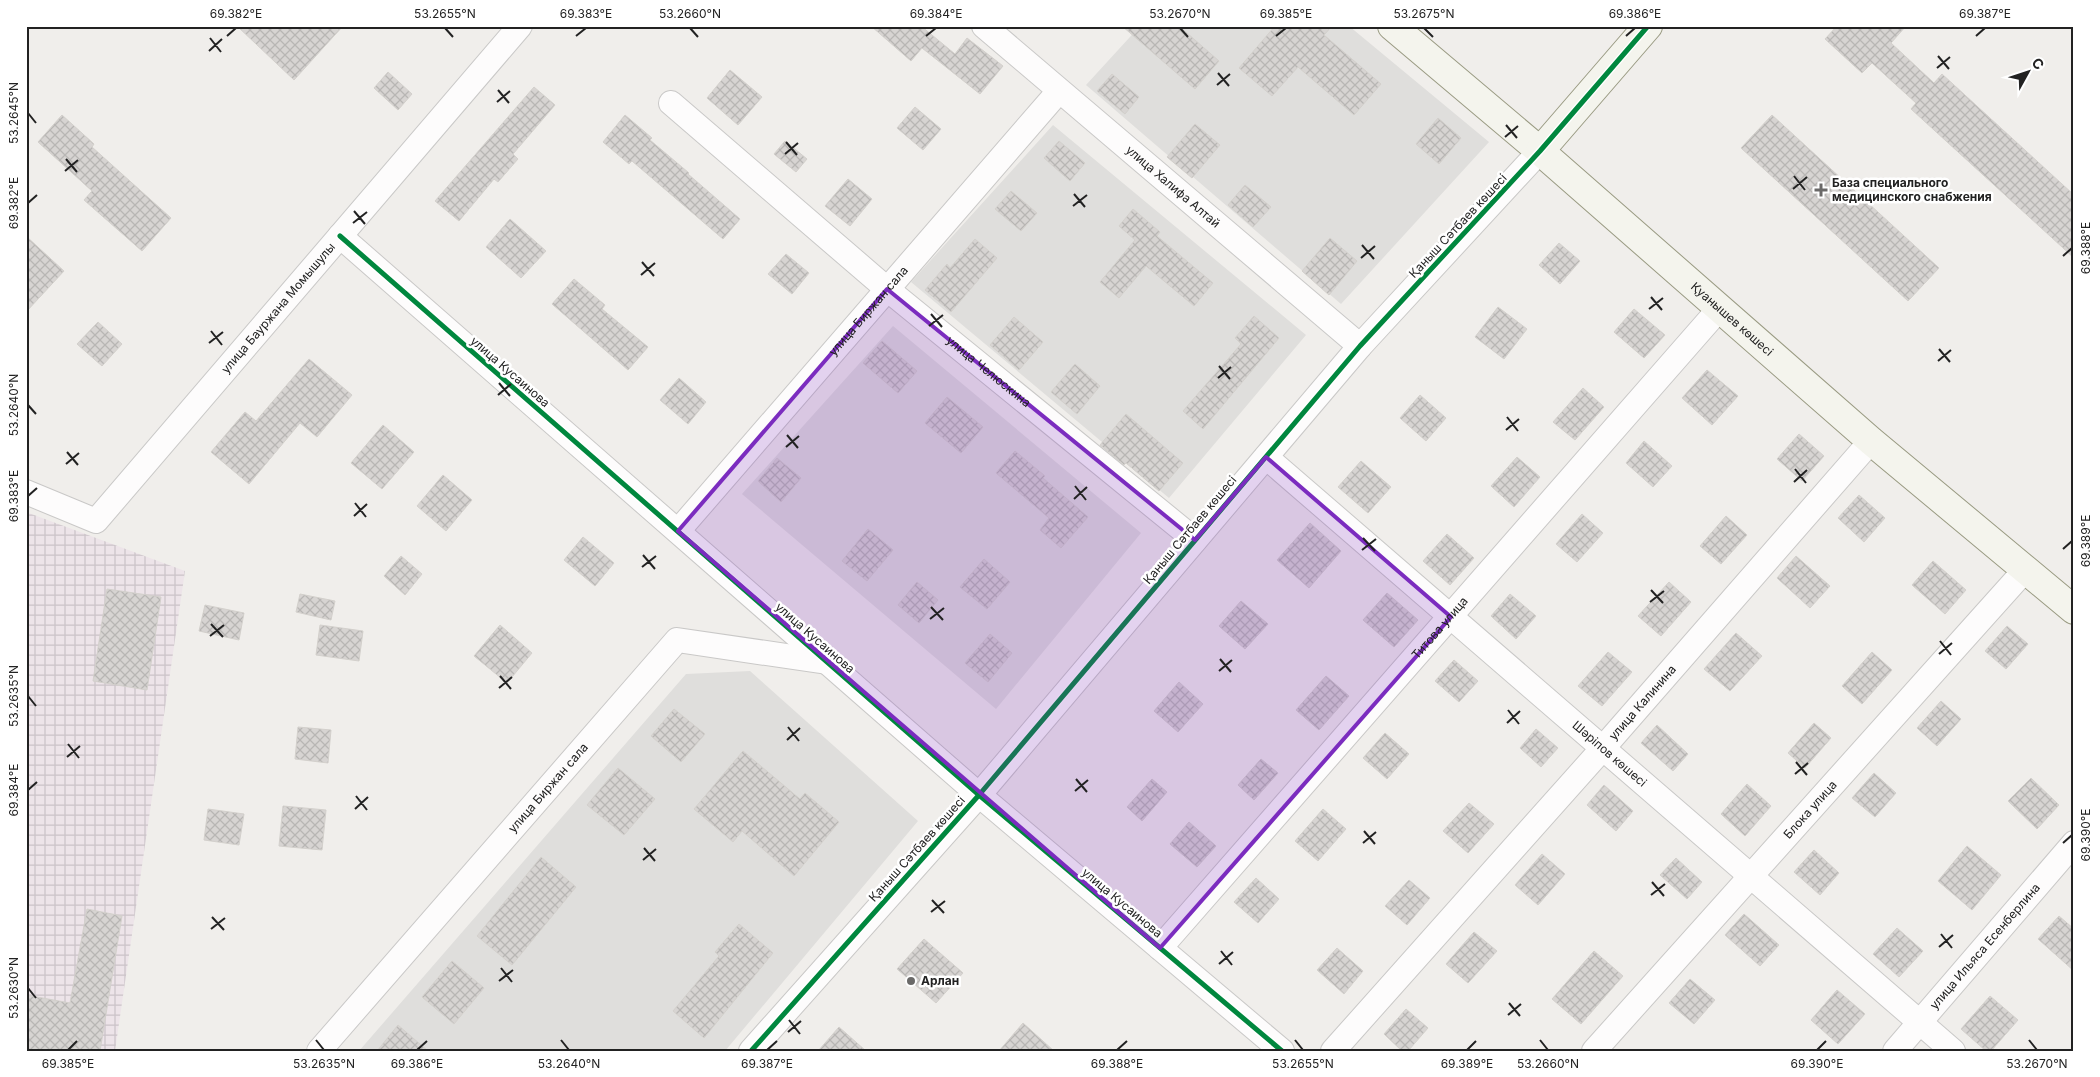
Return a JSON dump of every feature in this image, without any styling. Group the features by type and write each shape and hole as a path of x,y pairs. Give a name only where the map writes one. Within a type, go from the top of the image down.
{"street":[{"name":"улица Бауржана Момышулы","path":"26,492 96,520 520,26"},
{"name":"улица Халифа Алтай","path":"984,26 1360,346"},
{"name":"Қуанышев көшесі","path":"1392,26 1540,151 1871,441 2074,610"},
{"name":"Қаныш Сәтбаев көшесі","path":"751,1051 979,794 1360,346 1540,151 1648,26"},
{"name":"улица Биржан сала","path":"678,531 1059,91"},
{"name":"улица Челюскина","path":"671,103 887,289 1195,540"},
{"name":"улица Кусаинова","path":"340,236 979,794 1282,1051"},
{"name":"Титова улица","path":"1160,948 1720,308"},
{"name":"улица Калинина","path":"1333,1051 1603,748 1871,441"},
{"name":"Шәріпов көшесі","path":"1266,457 1953,1051"},
{"name":"Блока улица","path":"1594,1051 2026,569"},
{"name":"улица Биржан сала","path":"319,1051 677,640 827,662"},
{"name":"улица Ильяса Есенберлина","path":"1894,1051 2074,843"}],"highlighted area":[{"path":"887,289 1195,540 1266,457 1451,617 1160,948 678,531"}],"shaded area":[{"path":"1140,26 1349,26 1489,142 1341,304 1086,85"},
{"path":"1053,125 1306,335 1169,498 911,282"},
{"path":"893,326 1141,533 996,709 742,494"},
{"path":"26,512 185,571 115,1051 26,1051"},
{"path":"750,671 918,821 725,1051 359,1051 686,674"}],"building":[{"path":"237,26 343,26 294,80"},
{"path":"871,26 921,26 955,54 967,38 1003,66 980,94 922,48 911,61"},
{"path":"1122,26 1179,26 1219,61 1195,89"},
{"path":"1275,26 1332,26 1324,35 1381,84 1354,115 1298,67 1272,96 1239,68"},
{"path":"1837,26 1906,26 1891,43 1934,83 1942,74 2074,195 2074,258 1911,109 1916,103 1872,63 1862,73 1825,39"},
{"path":"730,70 762,97 738,125 707,98"},
{"path":"388,72 412,94 398,110 374,88"},
{"path":"1112,74 1139,97 1125,114 1097,91"},
{"path":"534,87 555,105 513,154 518,159 498,182 494,179 459,221 435,201"},
{"path":"915,107 941,129 923,150 897,128"},
{"path":"62,115 94,144 92,147 171,218 142,251 84,200 92,191 38,142"},
{"path":"625,115 652,138 650,140 740,219 723,239 632,161 629,164 603,142"},
{"path":"1772,115 1939,268 1908,301 1741,148"},
{"path":"1438,118 1461,138 1439,164 1416,144"},
{"path":"1195,124 1220,145 1192,178 1167,157"},
{"path":"785,141 807,159 796,172 774,154"},
{"path":"1059,141 1085,163 1070,181 1044,158"},
{"path":"848,179 872,199 850,226 825,206"},
{"path":"1245,185 1271,207 1253,227 1228,205"},
{"path":"1011,191 1037,213 1021,231 995,209"},
{"path":"1133,209 1160,232 1157,236 1213,283 1194,306 1146,266 1119,298 1100,282 1135,240 1119,226"},
{"path":"510,219 546,251 521,278 486,247"},
{"path":"26,236 64,271 26,312"},
{"path":"1330,238 1357,261 1329,295 1302,271"},
{"path":"975,239 997,258 951,312 925,290 947,264 950,268"},
{"path":"1559,243 1580,261 1560,284 1539,265"},
{"path":"786,254 809,273 792,294 768,274"},
{"path":"574,279 605,305 602,309 648,347 628,370 552,304"},
{"path":"1498,307 1527,329 1504,359 1475,337"},
{"path":"1634,309 1665,335 1644,358 1614,332"},
{"path":"1254,316 1279,338 1203,429 1183,411 1241,344 1235,338"},
{"path":"1014,317 1043,342 1019,370 990,345"},
{"path":"98,322 122,344 102,366 77,344"},
{"path":"882,341 917,371 898,393 863,363"},
{"path":"309,359 352,395 317,437 300,423 249,484 211,452 245,412 256,421"},
{"path":"1075,364 1100,386 1077,414 1051,392"},
{"path":"1707,370 1738,396 1712,425 1682,398"},
{"path":"679,378 706,402 688,424 660,400"},
{"path":"1583,388 1604,407 1575,440 1553,422"},
{"path":"1420,395 1446,418 1426,441 1400,418"},
{"path":"947,397 983,427 961,453 925,423"},
{"path":"1126,414 1183,463 1159,491 1126,463 1124,465 1100,445"},
{"path":"383,425 414,452 382,489 351,463"},
{"path":"1799,434 1824,456 1802,481 1777,459"},
{"path":"1644,441 1672,466 1653,487 1626,463"},
{"path":"1015,451 1045,476 1043,478 1088,517 1061,548 1040,530 1049,518 996,473"},
{"path":"1517,457 1540,477 1514,507 1491,486"},
{"path":"777,458 801,478 781,502 758,481"},
{"path":"1361,461 1391,487 1368,513 1338,487"},
{"path":"443,475 472,500 446,531 417,506"},
{"path":"1859,495 1885,518 1864,542 1838,518"},
{"path":"1582,514 1603,533 1577,562 1556,544"},
{"path":"1726,516 1747,535 1721,564 1700,546"},
{"path":"1310,523 1341,551 1309,588 1277,560"},
{"path":"868,529 893,550 867,581 842,561"},
{"path":"1447,534 1474,558 1450,585 1423,561"},
{"path":"583,537 614,563 595,586 564,560"},
{"path":"401,556 422,574 405,595 384,576"},
{"path":"1796,556 1830,586 1810,608 1777,578"},
{"path":"984,559 1010,582 987,609 960,587"},
{"path":"1933,561 1966,590 1945,614 1912,585"},
{"path":"917,582 938,600 919,623 898,605"},
{"path":"1669,582 1691,602 1661,636 1638,616"},
{"path":"107,589 161,597 147,690 93,681"},
{"path":"1387,593 1418,620 1394,647 1363,620"},
{"path":"300,594 335,601 331,620 296,612"},
{"path":"1510,594 1536,616 1516,639 1491,616"},
{"path":"1241,601 1268,624 1245,649 1219,626"},
{"path":"205,605 244,613 239,640 199,631"},
{"path":"320,625 363,631 359,661 316,655"},
{"path":"500,625 532,653 507,683 474,656"},
{"path":"2007,626 2028,644 2006,669 1985,651"},
{"path":"1736,633 1762,656 1730,691 1704,669"},
{"path":"990,634 1012,653 988,682 965,663"},
{"path":"1608,652 1632,672 1602,706 1578,686"},
{"path":"1872,652 1892,670 1862,704 1842,686"},
{"path":"1454,660 1478,681 1459,702 1435,681"},
{"path":"1326,676 1349,696 1319,730 1296,710"},
{"path":"1179,682 1203,704 1178,732 1154,711"},
{"path":"1941,701 1961,719 1937,746 1917,728"},
{"path":"674,709 705,734 681,762 651,736"},
{"path":"1814,723 1831,738 1805,768 1788,753"},
{"path":"1657,725 1688,754 1673,771 1641,743"},
{"path":"298,727 331,730 328,763 295,759"},
{"path":"1536,729 1558,748 1541,767 1520,748"},
{"path":"1385,733 1409,754 1387,779 1363,758"},
{"path":"743,751 800,799 805,793 839,822 794,876 742,831 733,842 694,809"},
{"path":"1261,759 1278,773 1254,800 1238,785"},
{"path":"618,768 655,799 624,835 587,805"},
{"path":"1874,773 1896,793 1875,817 1852,798"},
{"path":"2031,778 2059,805 2037,829 2008,801"},
{"path":"1152,779 1167,792 1142,821 1127,807"},
{"path":"1747,784 1771,806 1745,836 1721,814"},
{"path":"1604,785 1633,811 1616,831 1587,805"},
{"path":"1469,803 1494,824 1468,853 1443,831"},
{"path":"283,806 326,810 322,850 279,846"},
{"path":"208,809 244,814 239,845 204,840"},
{"path":"1323,809 1346,829 1318,861 1295,841"},
{"path":"1189,822 1216,846 1197,867 1170,844"},
{"path":"1967,846 2001,875 1972,910 1938,881"},
{"path":"1814,850 1839,873 1820,895 1794,872"},
{"path":"1542,854 1565,874 1538,905 1515,885"},
{"path":"541,857 576,887 512,965 477,936"},
{"path":"1676,858 1702,882 1687,899 1660,875"},
{"path":"1256,878 1279,899 1258,923 1234,902"},
{"path":"1409,880 1430,898 1407,925 1385,906"},
{"path":"87,909 122,916 100,1051 26,1051 26,995 70,1003"},
{"path":"1744,914 1779,945 1760,966 1725,935"},
{"path":"2059,916 2074,929 2074,971 2038,939"},
{"path":"739,924 773,953 704,1038 673,1011 719,956 715,952"},
{"path":"1897,928 1923,951 1899,977 1873,954"},
{"path":"1474,932 1497,951 1468,983 1446,964"},
{"path":"924,939 963,973 936,1003 897,969"},
{"path":"1337,948 1363,971 1344,994 1317,970"},
{"path":"1594,951 1623,976 1581,1024 1552,999"},
{"path":"452,961 484,988 454,1024 422,997"},
{"path":"1690,979 1715,1000 1694,1024 1669,1003"},
{"path":"1837,990 1865,1014 1838,1044 1811,1020"},
{"path":"1990,996 2018,1020 1991,1051 1986,1051 1961,1029"},
{"path":"1406,1009 1428,1028 1408,1051 1402,1051 1384,1034"},
{"path":"1023,1023 1054,1051 999,1051"},
{"path":"398,1025 428,1051 377,1051"},
{"path":"839,1027 866,1051 818,1051"}],"cycle path":[{"path":"751,1051 979,795 1360,346 1540,151 1648,26"},
{"path":"340,236 979,795 1282,1051"}],"place":[{"name":"База специального медицинского снабжения","path":"1821,190"},
{"name":"Арлан","path":"911,981"}]}
